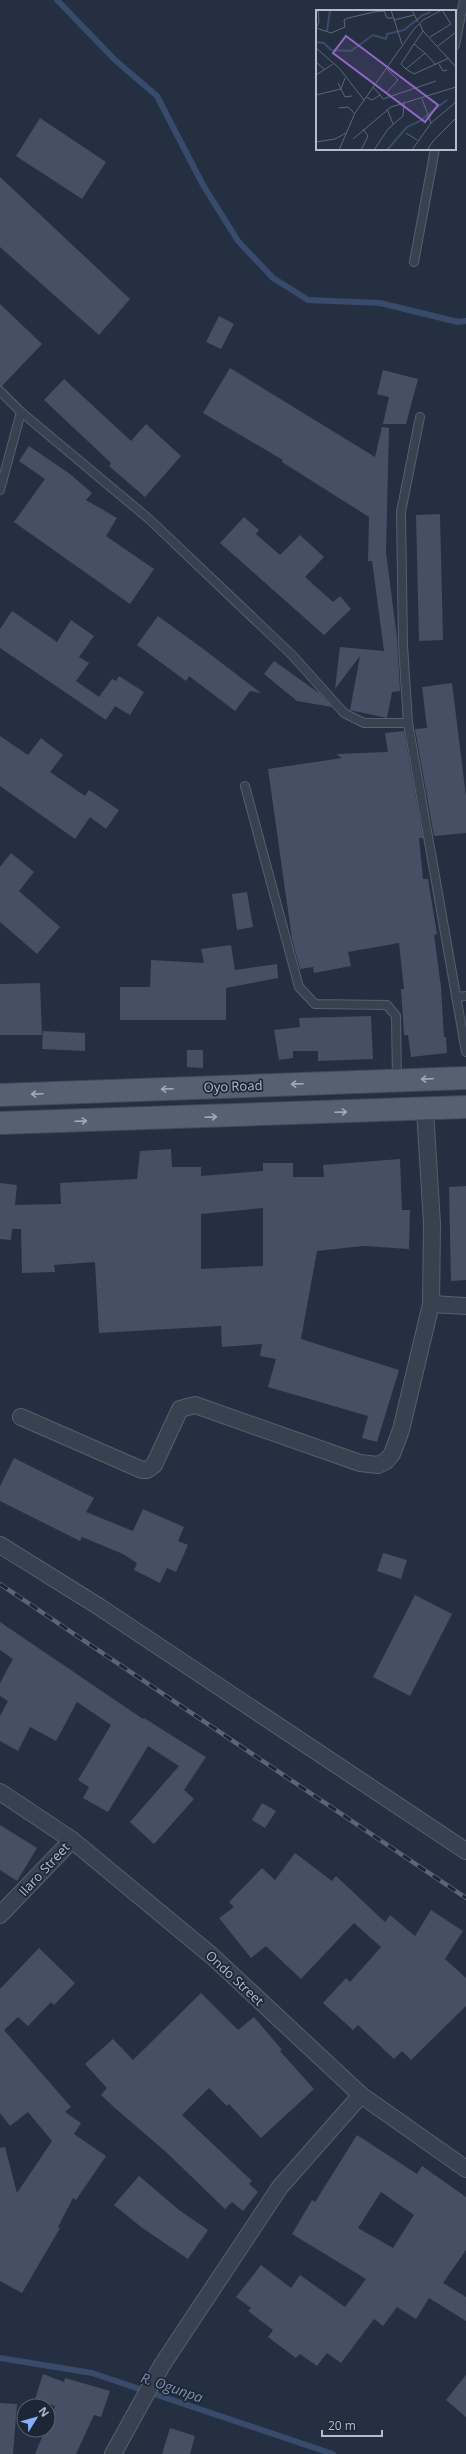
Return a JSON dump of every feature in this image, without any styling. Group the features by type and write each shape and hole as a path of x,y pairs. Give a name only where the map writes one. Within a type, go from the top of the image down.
{"main road":[{"name":"Oyo Road","path":"0,1095 466,1078"},
{"path":"0,1123 425,1110 466,1107"}],"street":[{"path":"21,1417 142,1470 147,1470 154,1465 180,1409 185,1406 194,1405 360,1463 378,1465 386,1461 392,1454 401,1430 431,1304 432,1224 425,1110"},
{"path":"431,1304 466,1306"},
{"path":"0,1545 98,1606 466,1851"},
{"name":"Ondo Street","path":"0,1792 72,1840 212,1956 361,2095 466,2169"},
{"name":"Ilaro Street","path":"0,1915 72,1840"},
{"path":"113,2454 162,2365 280,2186 361,2095"}],"lane":[{"path":"456,40 464,0"},
{"path":"414,262 435,150"},
{"path":"0,392 20,412 149,519 292,655 344,713 364,723 408,723"},
{"path":"0,490 20,412"},
{"path":"420,417 401,512 403,645 408,723 466,1052"},
{"path":"245,786 299,987 315,1004 387,1005 396,1016 397,1080"},
{"path":"457,997 466,996"}],"building":[{"path":"40,118 106,162 82,199 16,156"},
{"path":"0,177 130,299 99,335 0,247"},
{"path":"0,304 42,344 2,386 0,386"},
{"path":"219,316 234,324 221,349 206,342"},
{"path":"230,368 375,457 382,427 389,428 386,552 397,638 400,691 392,692 387,718 350,710 360,656 335,689 340,647 384,651 372,561 368,561 369,517 282,462 283,460 203,413"},
{"path":"383,370 418,379 406,424 383,424 389,397 377,394"},
{"path":"64,379 131,441 146,424 181,456 145,497 109,466 111,463 44,400"},
{"path":"29,446 70,474 92,493 86,500 117,518 106,536 154,569 130,604 14,522 45,479 19,461"},
{"path":"440,514 443,640 419,641 416,515"},
{"path":"244,517 259,530 256,534 280,555 300,535 324,557 305,577 333,602 340,596 351,609 324,635 220,543"},
{"path":"12,611 57,642 71,620 94,636 79,657 89,663 76,681 99,697 112,679 116,681 119,676 144,692 130,715 115,706 106,720 0,648 0,629"},
{"path":"158,616 261,693 250,691 235,711 189,676 186,681 137,645"},
{"path":"274,661 319,693 332,707 297,701 264,674"},
{"path":"452,683 466,796 466,833 434,836 415,729 427,728 422,687"},
{"path":"404,731 423,838 419,838 423,879 428,879 437,934 434,935 441,987 444,1037 446,1037 447,1053 411,1057 408,1035 404,1035 401,989 404,989 399,943 348,952 351,966 314,973 313,967 300,969 292,939 268,769 342,758 336,754 388,752 385,733"},
{"path":"0,736 28,755 41,738 63,755 50,772 85,796 89,790 119,810 106,829 90,817 75,839 0,786"},
{"path":"11,853 34,872 19,891 60,927 37,954 0,922 0,867"},
{"path":"247,892 253,927 237,930 232,894"},
{"path":"231,945 235,970 277,964 278,978 226,988 226,1020 120,1020 120,987 150,987 151,960 204,963 201,949"},
{"path":"40,983 42,1035 0,1035 0,984"},
{"path":"371,1016 373,1059 318,1061 318,1051 293,1051 293,1058 279,1060 274,1030 300,1027 299,1018"},
{"path":"43,1031 85,1033 85,1051 42,1049"},
{"path":"187,1050 203,1050 203,1068 187,1067"},
{"path":"171,1149 172,1167 201,1167 201,1176 263,1171 263,1163 293,1163 293,1177 324,1177 323,1165 400,1159 402,1210 410,1210 409,1249 363,1246 317,1251 301,1339 399,1370 377,1442 362,1438 368,1416 268,1387 276,1359 260,1356 262,1344 222,1347 221,1326 99,1333 95,1262 54,1265 55,1272 22,1273 21,1229 12,1229 11,1240 0,1239 0,1183 17,1185 15,1205 61,1204 60,1183 137,1179 140,1151","holes":["263,1208 263,1266 201,1269 201,1214"]},
{"path":"466,1186 466,1280 451,1281 449,1187"},
{"path":"14,1458 94,1498 86,1512 133,1531 143,1509 184,1527 178,1541 188,1545 176,1572 167,1568 160,1583 134,1570 137,1563 123,1554 82,1537 80,1541 0,1501 0,1486"},
{"path":"383,1553 407,1560 401,1579 377,1571"},
{"path":"415,1595 452,1614 410,1696 373,1677"},
{"path":"0,1622 143,1719 144,1718 206,1757 184,1790 194,1799 154,1844 130,1822 179,1766 148,1746 108,1812 83,1798 89,1787 78,1780 111,1725 77,1702 56,1741 30,1727 18,1751 0,1741 0,1716 8,1701 0,1696 0,1683 13,1659 0,1650"},
{"path":"262,1803 276,1811 265,1828 252,1820"},
{"path":"0,1825 37,1848 17,1881 0,1870"},
{"path":"295,1853 332,1881 336,1876 385,1922 390,1915 415,1936 431,1910 463,1931 445,1959 466,1978 466,2006 411,2060 402,2051 394,2059 358,2025 353,2030 323,2003 346,1978 350,1982 381,1947 354,1923 301,1979 266,1946 251,1958 219,1918 234,1907 229,1902 262,1868 275,1880"},
{"path":"39,1948 75,1983 54,2005 51,2002 28,2026 18,2017 4,2030 71,2107 65,2112 81,2123 74,2134 106,2156 76,2200 73,2198 58,2227 60,2228 22,2293 0,2281 0,2148 5,2147 17,2193 52,2141 28,2112 10,2126 0,2113 0,1989"},
{"path":"201,1993 238,2030 254,2017 282,2050 280,2051 314,2089 261,2138 229,2104 227,2106 209,2088 182,2115 252,2181 249,2184 258,2192 243,2211 232,2202 225,2209 166,2152 116,2109 101,2095 107,2088 85,2064 113,2039 133,2060"},
{"path":"357,2135 417,2174 422,2166 466,2197 466,2250 443,2283 466,2297 466,2321 429,2298 416,2319 397,2307 383,2326 374,2319 341,2363 327,2353 317,2366 300,2354 296,2358 268,2337 273,2330 248,2311 251,2308 236,2297 261,2265 291,2288 300,2275 345,2307 366,2279 292,2234 312,2200 315,2202","holes":["381,2192 414,2215 393,2248 358,2228"]},
{"path":"139,2176 179,2210 208,2230 188,2259 141,2227 114,2205"},
{"path":"43,2374 64,2382 65,2378 110,2391 101,2417 94,2415 76,2454 35,2454 42,2438 56,2438 56,2398 35,2398"},
{"path":"466,2375 466,2417 446,2400"},
{"path":"0,2403 16,2404 13,2454 0,2454"},
{"path":"170,2428 195,2436 190,2454 162,2454"}],"waterway":[{"path":"57,0 115,60 157,96 203,185 238,241 273,278 308,300 380,303 458,322 466,321"},
{"name":"R. Ogunpa","path":"0,2358 92,2373 333,2454"}],"railway":[{"path":"0,1584 466,1898"}]}
